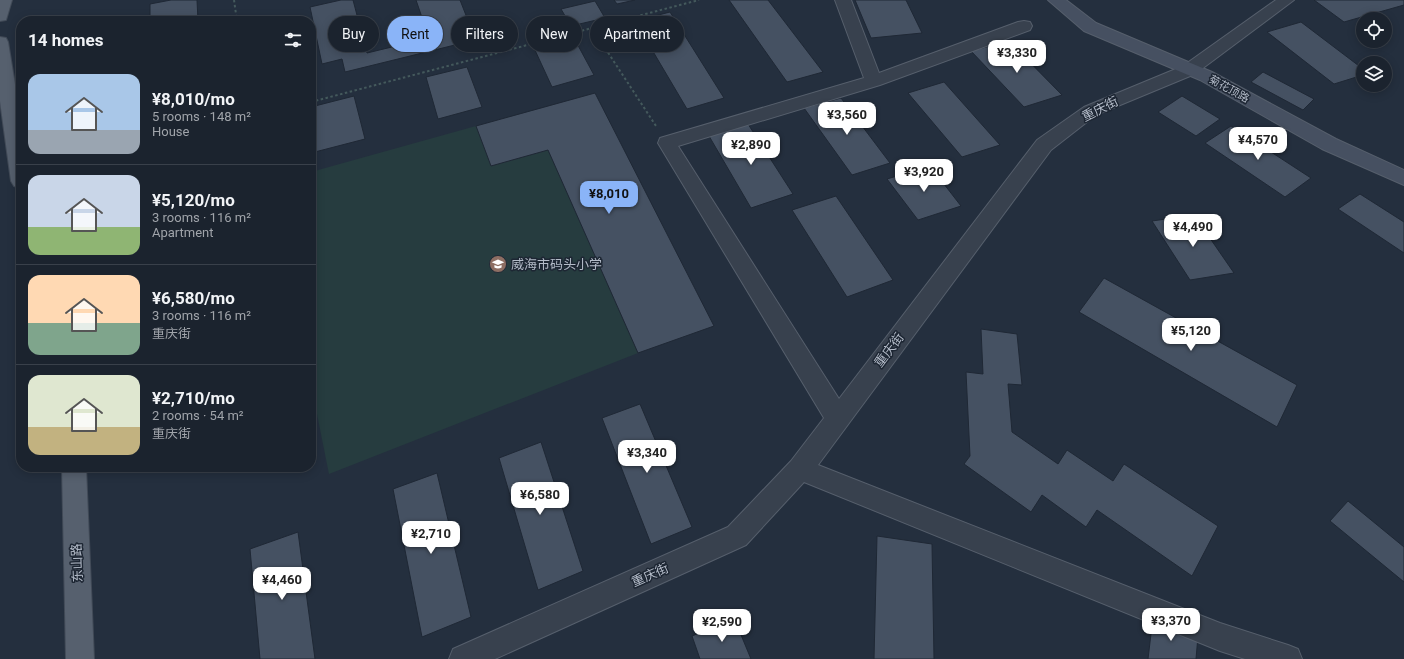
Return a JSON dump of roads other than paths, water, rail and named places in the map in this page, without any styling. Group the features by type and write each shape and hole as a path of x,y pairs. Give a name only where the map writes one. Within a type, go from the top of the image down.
{"main road":[{"path":"0,16 4,0"},
{"path":"0,42 16,147"},
{"name":"东山路","path":"74,472 80,659"}],"street":[{"path":"844,0 874,81"},
{"name":"菊花顶路","path":"1056,0 1090,27 1206,76 1329,144 1404,178"},
{"name":"重庆街","path":"463,659 737,536 800,469 1044,145 1090,111 1189,70 1286,0"},
{"path":"838,419 667,142 874,81 1024,26"},
{"path":"800,469 1220,637 1288,659"}],"place":[{"name":"威海市码头小学","path":"498,264"}]}
